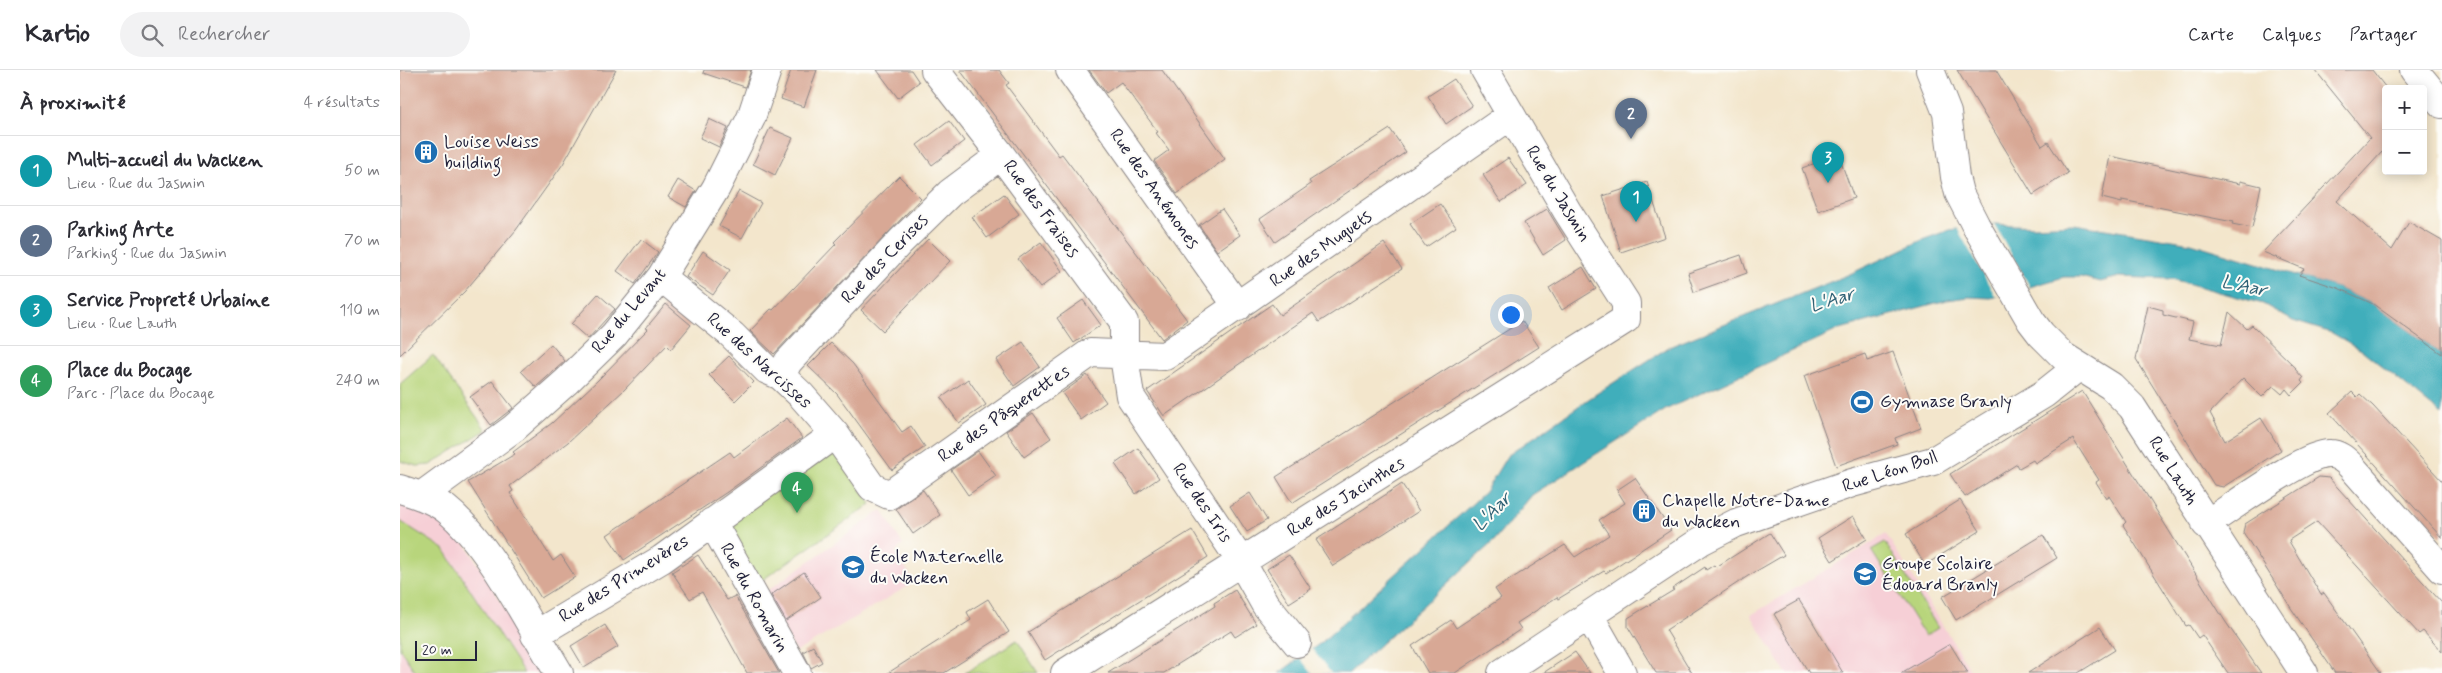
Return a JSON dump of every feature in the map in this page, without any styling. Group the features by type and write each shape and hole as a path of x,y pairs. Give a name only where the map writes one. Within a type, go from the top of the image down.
{"street":[{"name":"Rue du Levant","path":"411,492 514,428 567,381 614,335 661,277 716,188 751,118 767,70"},
{"name":"Rue des Fraises","path":"935,70 1002,155 1124,322 1124,356"},
{"name":"Rue des Anémones","path":"1070,70 1238,307"},
{"name":"Rue du Jasmin","path":"1485,70 1510,116 1567,211 1626,303 1626,319"},
{"name":"Rue Lauth","path":"1930,70 1947,113 1955,177 1959,193 2016,294 2041,334 2078,368 2111,386 2132,407 2304,673"},
{"path":"2414,70 2442,104"},
{"name":"Rue des Muguets","path":"1124,356 1166,356 1510,116"},
{"name":"Rue des Cerises","path":"781,376 788,362 901,241 950,193 1002,155"},
{"name":"Rue des Narcisses","path":"661,277 732,335 767,370 781,376 801,395 835,434 872,487 889,495"},
{"name":"Rue des Jacinthes","path":"1065,673 1626,319"},
{"name":"Rue des Pâquerettes","path":"889,495 1090,353 1124,356"},
{"name":"Rue des Iris","path":"1124,356 1130,396 1242,563 1265,604 1297,643"},
{"name":"Rue Léon Boll","path":"1502,673 1590,617 1706,538 1736,523 1852,483 1933,461 2044,394 2078,368"},
{"name":"Rue des Primevères","path":"535,635 662,559 835,434"},
{"path":"2206,524 2306,460 2330,454 2340,456 2350,464 2442,569"},
{"path":"411,492 445,508 463,525 488,556 559,673"},
{"name":"Rue du Romarin","path":"712,522 797,673"},
{"path":"1590,617 1622,673"}],"shaded area":[{"path":"400,501 437,516 463,540 545,673 400,673"},
{"name":"École Maternelle du Wacken","path":"882,510 903,545 895,552 915,582 796,652 764,593"},
{"name":"Groupe Scolaire Édouard Branly","path":"1886,534 1972,673 1786,673 1751,615"}],"green space":[{"path":"433,355 486,430 430,465 417,466 400,461 400,384"},
{"path":"832,446 871,504 758,583 723,522"},
{"path":"400,521 444,549 524,673 416,673 400,649"},
{"path":"1885,542 1938,628 1925,636 1871,550"},
{"path":"1017,640 1038,673 965,673"}],"water":[{"name":"L'Aar","path":"1994,224 2034,226 2074,224 2191,243 2338,288 2373,304 2442,354 2442,415 2363,351 2332,333 2293,321 2263,304 2172,279 2119,277 2100,282 2081,277 2064,277 1991,298 1969,297 1947,300 1840,329 1667,409 1532,495 1494,541 1349,673 1279,673 1322,642 1485,492 1507,456 1593,396 1669,347 1850,274 1922,240 1949,230"}],"pier":[{"path":"1994,224 2030,287 1996,297 1957,228"},
{"path":"1312,649 1331,673 1312,673 1300,658"}],"building":[{"path":"400,70 616,70 563,164 516,230 465,291 400,355"},
{"path":"704,70 751,70 745,87 703,73"},
{"path":"791,70 817,70 804,107 781,99"},
{"path":"877,70 911,70 919,82 898,98"},
{"path":"960,70 999,70 1009,83 1006,85 1059,156 1062,154 1187,320 1162,339"},
{"path":"1089,70 1162,70 1225,159 1177,194 1154,161 1169,150 1156,133 1158,132 1121,82 1106,93"},
{"path":"1957,70 1996,70 2042,146 2048,142 2068,173 2033,195"},
{"path":"2315,70 2372,70 2384,85 2382,85 2382,152 2337,201 2392,250 2409,222 2442,241 2442,354 2373,304 2338,288 2299,275 2304,269 2263,252 2370,138"},
{"path":"1454,79 1472,106 1446,124 1428,96"},
{"path":"709,119 728,128 719,147 700,138"},
{"path":"949,121 964,141 932,165 917,145"},
{"path":"770,128 793,138 775,175 753,164"},
{"path":"1390,129 1406,152 1275,242 1260,219 1311,184 1309,181"},
{"path":"2110,156 2240,184 2240,181 2261,186 2252,228 2232,224 2233,222 2122,200 2122,203 2102,198"},
{"path":"1508,158 1527,185 1501,202 1483,175"},
{"path":"1821,161 1823,168 1841,162 1854,198 1818,211 1802,168"},
{"path":"899,176 921,198 774,354 750,331 771,309 773,310 836,244 834,242"},
{"path":"678,180 696,191 686,207 668,197"},
{"path":"1647,182 1665,237 1621,252 1603,196"},
{"path":"739,191 761,203 742,238 719,226"},
{"path":"1004,194 1019,214 987,238 972,217"},
{"path":"1440,204 1456,227 1426,247 1410,224"},
{"path":"1222,209 1240,235 1217,251 1199,225"},
{"path":"1547,209 1566,240 1543,255 1524,223"},
{"path":"641,239 658,252 635,284 617,271"},
{"path":"928,239 950,261 883,331 861,310"},
{"path":"1041,242 1062,271 1040,288 1018,259"},
{"path":"1384,243 1402,269 1319,322 1313,313 1164,416 1147,391 1272,304 1280,315"},
{"path":"703,251 730,270 713,295 686,277"},
{"path":"1741,255 1747,273 1694,292 1688,273"},
{"path":"1583,267 1596,289 1562,310 1549,288"},
{"path":"598,294 615,309 588,339 571,324"},
{"path":"1083,300 1101,325 1074,343 1057,318"},
{"path":"666,304 691,325 671,349 667,345 624,390 568,442 510,486 513,491 510,493 553,561 561,555 575,577 541,598 468,482 515,454 513,452 552,423 648,329 646,328"},
{"path":"2148,306 2163,310 2163,315 2193,322 2189,339 2221,345 2229,312 2247,329 2252,325 2296,368 2303,378 2301,381 2303,383 2291,395 2286,389 2282,394 2273,386 2262,397 2243,378 2210,413 2225,441 2261,418 2281,450 2223,487 2214,485 2136,359"},
{"path":"1522,321 1539,347 1292,503 1276,477"},
{"path":"1023,342 1040,367 1014,386 996,360"},
{"path":"831,343 853,364 902,432 911,426 925,447 892,470 837,394 808,366"},
{"path":"551,344 565,361 536,387 521,371"},
{"name":"Gymnase Branly","path":"1893,352 1921,428 1895,438 1897,444 1836,466 1804,376 1865,354 1867,361"},
{"path":"729,356 754,382 735,401 709,375"},
{"path":"1087,375 1106,402 1081,420 1062,393"},
{"path":"968,379 986,405 959,423 941,398"},
{"path":"492,381 513,408 491,425 470,397"},
{"path":"2082,391 2225,621 2261,673 2228,673 2202,635 2198,638 2189,625 2186,626 2123,525 2126,522 2109,496 2106,498 2096,482 2099,480 2073,439 2035,463 2033,460 2019,468 2017,464 1965,497 1950,474"},
{"path":"2352,392 2357,397 2360,394 2373,406 2442,481 2442,538 2329,413"},
{"path":"1033,413 1051,438 1024,457 1006,431"},
{"path":"787,418 802,438 727,492 624,560 607,535 730,452 734,457"},
{"path":"1138,448 1159,478 1136,494 1115,464"},
{"path":"978,451 996,476 968,495 951,470"},
{"path":"2319,477 2329,478 2442,603 2442,652 2423,631 2419,634 2317,522 2289,540 2290,543 2321,595 2324,593 2381,673 2335,673 2243,532 2245,524"},
{"path":"1635,478 1671,530 1606,573 1604,571 1558,599 1557,597 1517,623 1521,629 1455,673 1428,673 1412,646 1451,620 1456,628 1501,598 1495,589 1565,545 1575,557 1609,535 1599,520 1625,503 1617,490"},
{"path":"1402,484 1419,511 1333,566 1316,540"},
{"path":"923,490 940,515 913,534 896,509"},
{"path":"1250,493 1267,520 1247,532 1230,506"},
{"path":"1960,500 1980,531 1925,565 1906,534"},
{"path":"1853,516 1867,539 1832,561 1818,538"},
{"path":"1192,530 1208,557 1045,660 1028,632"},
{"path":"1770,533 1784,555 1748,576 1666,630 1692,673 1656,673 1628,627 1628,618 1674,590 1672,589 1705,567 1706,570 1714,565 1716,567"},
{"path":"2043,535 2057,558 1956,620 1942,597"},
{"path":"698,555 727,600 735,596 779,673 747,673 702,592 690,599 672,572"},
{"path":"1289,555 1311,589 1289,603 1267,569"},
{"path":"804,572 821,597 786,621 771,595"},
{"path":"1235,590 1256,624 1235,637 1231,631 1164,673 1108,673 1215,606 1214,603"},
{"path":"988,599 1009,632 944,673 888,673 971,620 967,612"},
{"path":"1799,600 1843,673 1809,673 1774,614"},
{"path":"605,625 618,647 584,668 571,646"},
{"path":"2100,627 2115,650 2078,673 2028,673"},
{"path":"1950,644 1968,673 1901,673"},
{"path":"813,646 822,662 811,668 803,652"},
{"path":"1575,652 1590,673 1543,673"}],"place":[{"name":"Parking Arte","path":"1631,139"},
{"name":"Louise Weiss building","path":"426,152"},
{"name":"Service Propreté Urbaine","path":"1828,183"},
{"name":"Multi-accueil du Wacken","path":"1636,222"},
{"name":"Gymnase Branly","path":"1862,402"},
{"name":"Chapelle Notre-Dame du Wacken","path":"1644,511"},
{"name":"Place du Bocage","path":"797,513"},
{"name":"École Maternelle du Wacken","path":"853,567"},
{"name":"Groupe Scolaire Édouard Branly","path":"1865,574"}]}
